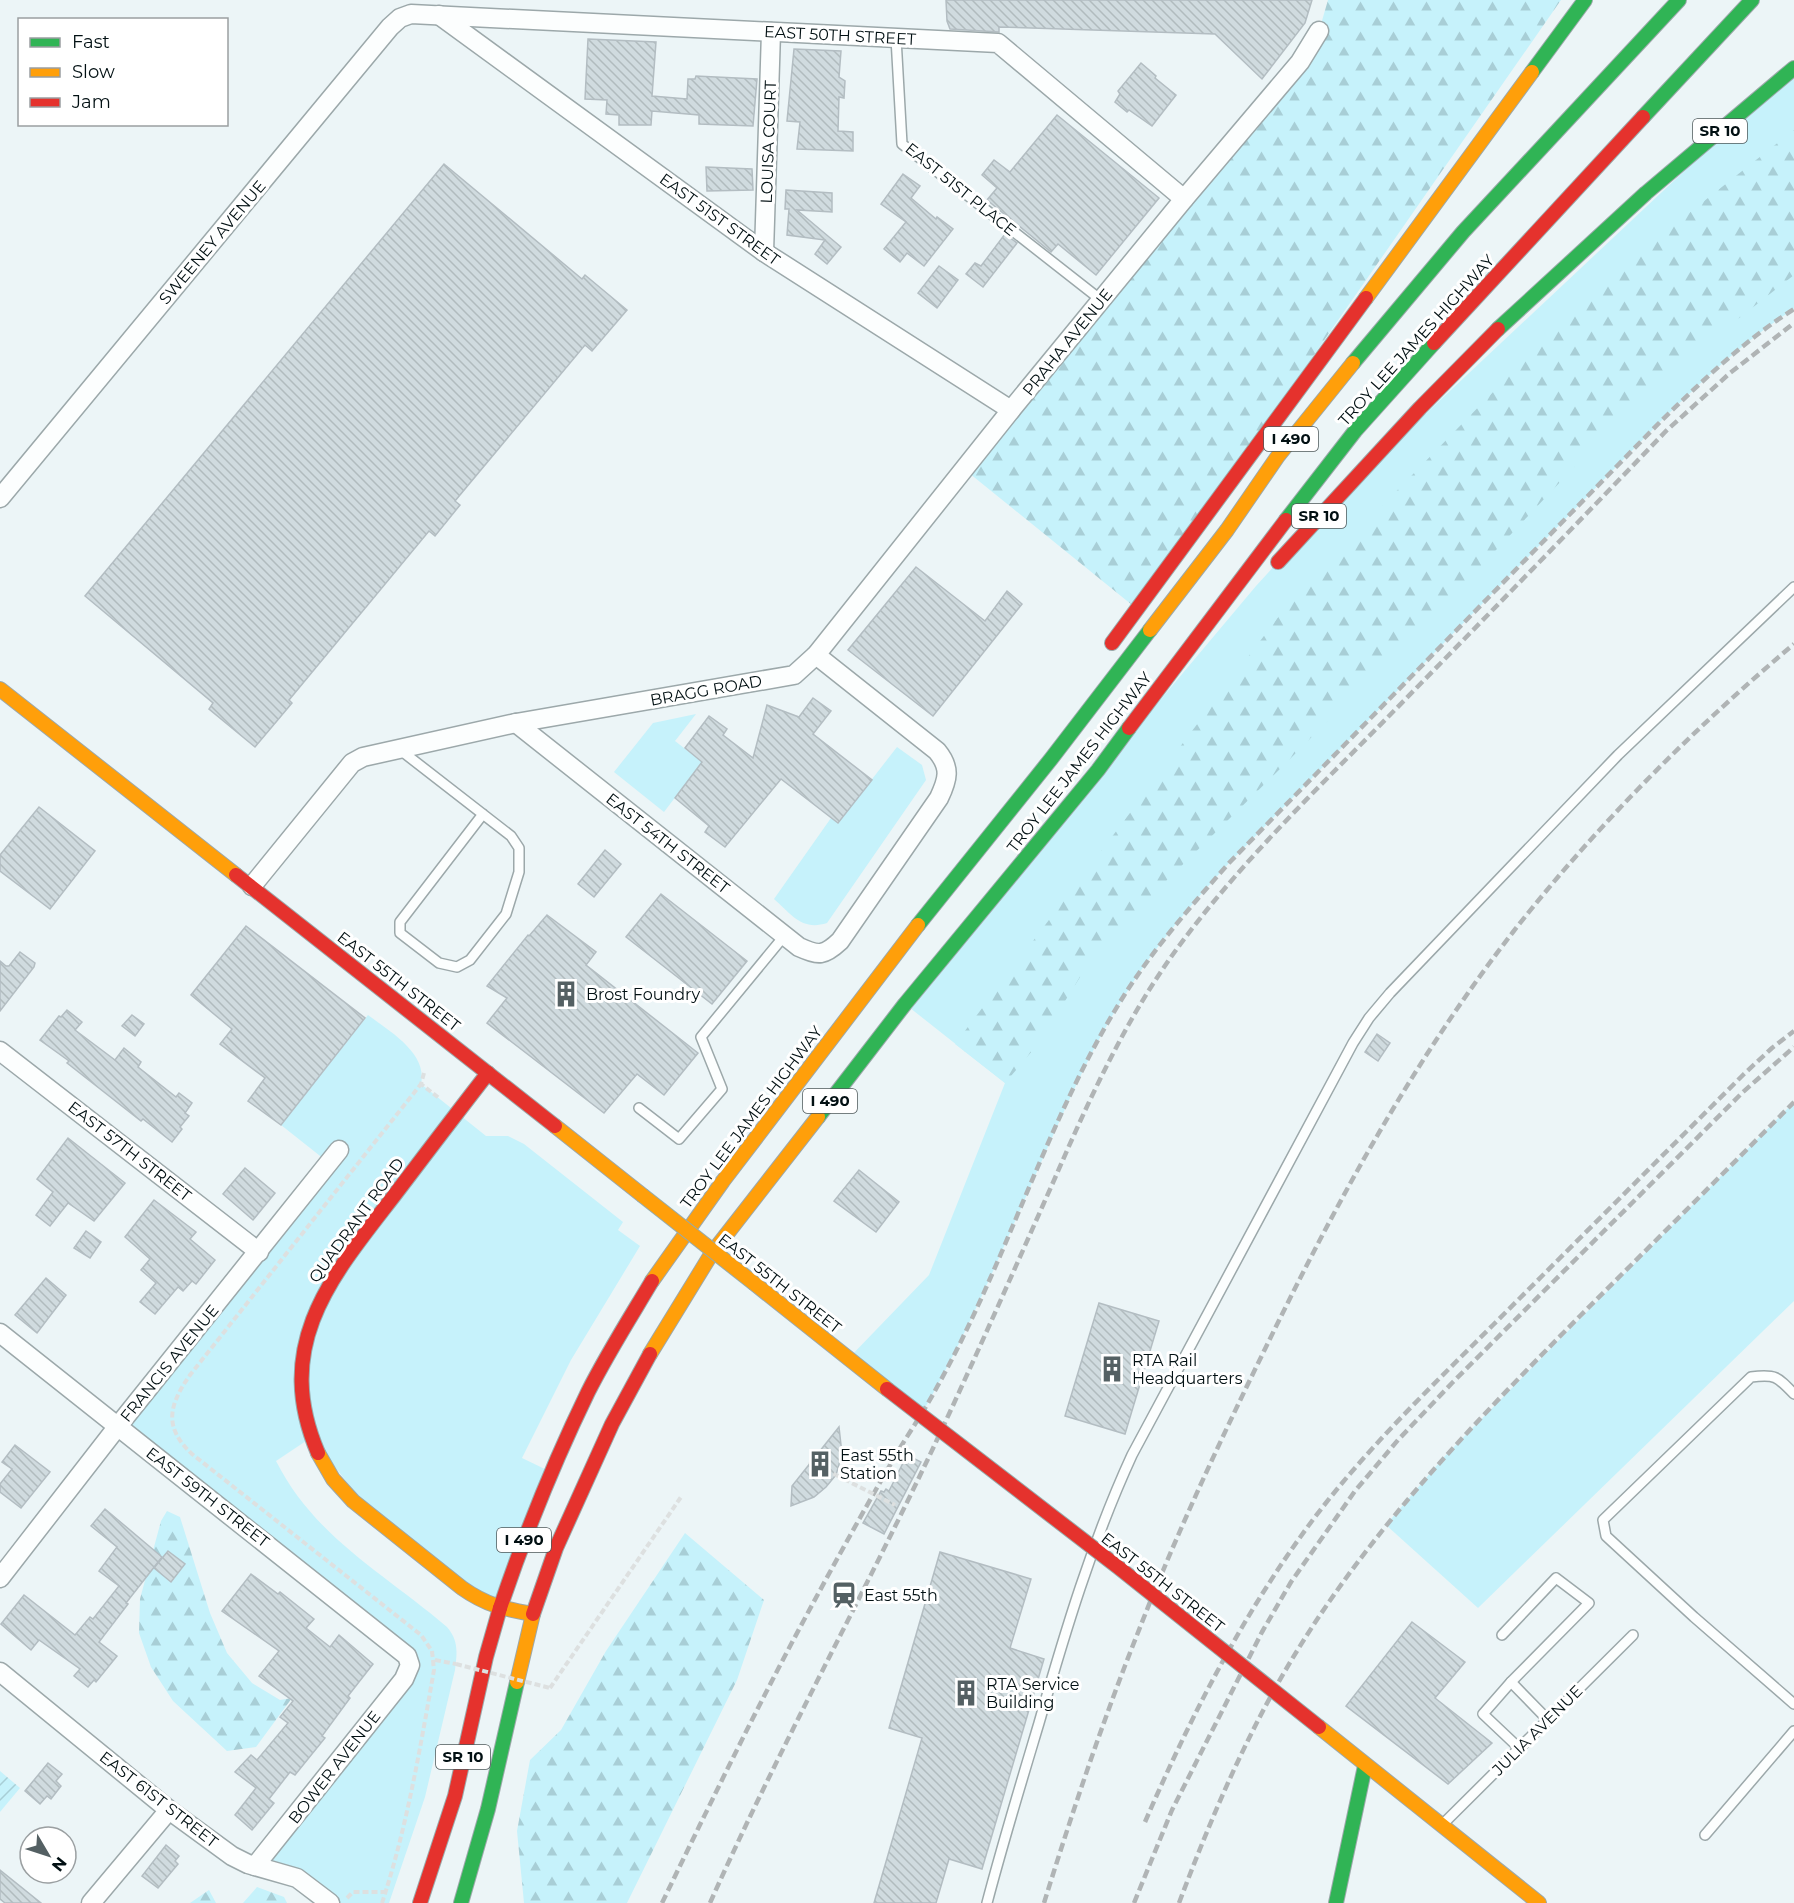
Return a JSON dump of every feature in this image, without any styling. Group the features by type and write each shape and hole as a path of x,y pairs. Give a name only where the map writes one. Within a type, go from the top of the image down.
{"main road":[{"path":"1102,657 1585,0"},
{"name":"TROY LEE JAMES HIGHWAY","path":"500,1608 524,1538 572,1423 640,1300 723,1181 939,897 1051,759 1227,530 1278,456 1324,397 1463,232 1679,0"},
{"name":"TROY LEE JAMES HIGHWAY","path":"533,1614 556,1548 612,1424 642,1365 699,1271 905,1004 1098,770 1209,619 1355,431 1461,313 1752,0"},
{"name":"SR 10","path":"1269,572 1412,416 1509,317 1556,277 1646,193 1794,68"},
{"path":"1423,219 1493,103"},
{"path":"1098,770 1233,612"},
{"name":"EAST 55TH STREET","path":"0,689 887,1389 1118,1567 1539,1903"},
{"path":"939,897 1016,780"},
{"name":"QUADRANT ROAD","path":"488,1073 349,1254 329,1285 308,1327 304,1342 301,1375 303,1404 312,1436 325,1468 344,1491 375,1520 472,1594 500,1608 533,1614"},
{"name":"SR 10","path":"420,1903 455,1796 486,1657 500,1608"},
{"name":"SR 10","path":"462,1903 488,1809 533,1614"},
{"path":"1336,1903 1365,1766"}],"street":[{"name":"SWEENEY AVENUE","path":"0,498 390,27 400,18 411,14 439,15"},
{"name":"EAST 50TH STREET","path":"439,15 998,43 1184,199"},
{"name":"EAST 51ST STREET","path":"439,15 764,252 1011,410"},
{"name":"PRAHA AVENUE","path":"816,655 1011,410 1300,62 1319,31"},
{"name":"LOUISA COURT","path":"764,252 771,32"},
{"name":"BRAGG ROAD","path":"252,886 352,763 363,757 516,723 794,675 816,655"},
{"name":"EAST 54TH STREET","path":"516,723 799,947 813,953 824,953 840,941 939,798 947,781 946,762 937,750 816,655"},
{"name":"EAST 57TH STREET","path":"0,1051 259,1252"},
{"name":"FRANCIS AVENUE","path":"0,1578 118,1426 339,1150"},
{"name":"EAST 59TH STREET","path":"0,1333 398,1647 407,1656 410,1665"},
{"name":"BOWER AVENUE","path":"255,1866 404,1679 410,1665"},
{"name":"EAST 61ST STREET","path":"0,1672 169,1810 232,1856 255,1866 297,1878 338,1901"},
{"path":"91,1903 169,1810"}],"lane":[{"name":"EAST 51ST PLACE","path":"896,38 902,144 1101,300"},
{"path":"987,1903 1085,1569 1115,1494 1132,1455 1353,1043 1369,1018 1390,993 1618,755 1794,587"},
{"path":"399,749 483,814 511,836 519,848 519,872 506,914 470,960 457,967 439,963 400,933 400,922 483,814"},
{"path":"639,1108 679,1139 722,1089 701,1037 785,935"},
{"path":"1794,1394 1782,1382 1770,1375 1751,1377 1603,1520 1606,1536 1794,1704"},
{"path":"1502,1635 1556,1578 1589,1604 1511,1682 1484,1714 1519,1748"},
{"name":"JULIA AVENUE","path":"1441,1826 1633,1635"},
{"path":"1511,1682 1548,1720"},
{"path":"1705,1835 1794,1731"}],"path":[{"path":"412,1095 421,1084 424,1073"},
{"path":"421,1084 434,1094"},
{"path":"809,1461 895,1504"},
{"path":"435,1660 550,1688 681,1497"},
{"path":"338,1901 353,1892 385,1893"}],"green space":[{"path":"1328,0 1561,0 1137,609 964,469 1319,31"},
{"path":"1794,68 1794,309 1741,348 1661,421 1229,863 1174,927 1136,977 1093,1051 972,1317 921,1415 848,1359 929,1275 1005,1083 905,1004 1256,586 1336,498"},
{"path":"1794,130 1794,275 1644,393 1480,567 1099,947 1038,1044 1005,1083 955,1044 1295,595 1541,343 1641,251"},
{"path":"696,714 675,741 702,762 664,812 614,772 653,723"},
{"path":"897,747 922,765 926,780 827,923 811,925 798,920 774,899 831,818 838,823"},
{"path":"368,1015 396,1036 413,1053 422,1073 421,1084 486,1136 508,1136 524,1144 623,1222 618,1230 640,1246 571,1360 522,1458 551,1472 500,1608 376,1520 312,1437 276,1461 310,1512 352,1553 447,1627 454,1637 456,1647 455,1670 425,1797 389,1903 330,1903 255,1866 410,1665 118,1426 329,1163 281,1125"},
{"path":"1794,1102 1794,1301 1478,1608 1386,1525 1444,1457"},
{"path":"167,1511 180,1517 210,1613 227,1653 252,1683 280,1700 292,1698 256,1747 227,1751 173,1701 151,1667 139,1633 140,1599 161,1521"},
{"path":"685,1533 764,1600 737,1680 627,1903 524,1903 517,1831 530,1760 561,1730 606,1651"},
{"path":"0,1771 20,1788 0,1812"},
{"path":"257,1887 284,1897 287,1903 243,1903"},
{"path":"209,1890 216,1903 190,1903"}],"building":[{"path":"946,0 1312,0 1305,23 1262,79 1215,34 999,27 999,32 950,29 947,21"},
{"path":"588,39 656,42 652,96 687,99 688,79 695,79 696,76 757,79 753,126 699,124 699,115 652,111 651,125 619,125 619,115 606,114 607,100 585,99"},
{"path":"794,49 841,51 839,77 845,81 844,98 839,97 838,131 853,132 853,151 797,149 800,122 787,121"},
{"path":"1141,63 1176,95 1152,126 1129,110 1127,112 1115,102 1120,94 1118,91"},
{"path":"1057,115 1159,198 1096,275 1058,244 1051,252 987,200 997,188 982,175 994,160 1010,172"},
{"path":"444,164 582,279 585,275 627,310 592,351 585,345 455,501 460,505 435,536 429,531 289,700 292,703 255,747 209,709 213,703 85,596"},
{"path":"706,167 752,169 753,190 707,191"},
{"path":"903,174 920,186 911,198 936,219 937,217 953,229 924,266 907,253 900,262 884,249 906,222 881,204"},
{"path":"786,190 832,193 832,212 797,210 841,247 827,264 815,254 825,240 787,235 789,209 785,209"},
{"path":"1005,234 1017,243 983,287 966,274 975,263 981,266"},
{"path":"939,266 958,280 937,308 918,293"},
{"path":"916,567 985,621 1007,591 1022,604 933,716 848,650"},
{"path":"813,698 831,711 813,734 872,780 838,823 781,779 725,847 705,832 709,826 675,798 702,762 685,748 709,716 727,729 723,735 753,758 767,705 799,717"},
{"path":"39,807 95,851 50,909 0,871 0,855"},
{"path":"605,850 621,864 594,897 578,884"},
{"path":"661,894 747,961 712,1004 626,937"},
{"name":"Brost Foundry","path":"547,915 596,952 586,965 698,1053 664,1095 637,1074 604,1113 487,1023 507,998 487,986"},
{"path":"246,926 365,1018 281,1125 248,1101 265,1078 220,1044 232,1029 191,995"},
{"path":"20,952 35,963 34,967 0,1011 0,961 9,966"},
{"path":"67,1010 82,1022 75,1030 115,1060 124,1048 141,1062 138,1067 176,1097 179,1093 192,1103 185,1113 189,1116 172,1142 143,1119 141,1121 40,1040 59,1016 61,1017"},
{"path":"132,1015 144,1024 135,1036 122,1026"},
{"path":"1377,1034 1390,1043 1378,1061 1365,1052"},
{"path":"68,1138 125,1183 94,1221 68,1203 50,1226 36,1215 53,1192 37,1179"},
{"path":"245,1168 275,1193 253,1220 223,1194"},
{"path":"859,1170 899,1202 876,1232 834,1201"},
{"path":"154,1200 196,1232 190,1239 215,1260 196,1284 192,1281 183,1291 178,1287 155,1314 140,1302 156,1283 141,1270 150,1259 125,1237"},
{"path":"86,1231 101,1242 90,1258 74,1248"},
{"path":"46,1278 66,1295 37,1333 15,1315"},
{"name":"RTA Rail Headquarters","path":"1099,1303 1159,1321 1125,1434 1065,1416"},
{"name":"East 55th Station","path":"839,1427 842,1454 836,1475 814,1497 791,1506 792,1486"},
{"path":"15,1445 50,1472 21,1508 0,1492 0,1484 12,1469 2,1462"},
{"path":"907,1455 921,1462 884,1534 863,1523 881,1491 884,1492 886,1489 889,1491"},
{"path":"105,1509 162,1557 99,1642 117,1656 96,1682 94,1680 88,1687 74,1676 80,1669 39,1640 31,1650 1,1624 24,1595 75,1635 90,1617 93,1619 119,1586 99,1571 117,1547 91,1526"},
{"path":"168,1551 185,1564 171,1582 154,1568"},
{"name":"RTA Service Building","path":"940,1552 1031,1579 1010,1648 1044,1659 982,1869 949,1859 936,1903 874,1903 922,1738 889,1728"},
{"path":"251,1574 278,1594 280,1592 314,1619 306,1628 330,1647 339,1635 373,1664 348,1696 350,1698 322,1736 325,1738 295,1775 290,1772 269,1799 274,1803 252,1830 235,1815 256,1788 235,1772 251,1755 257,1760 288,1723 280,1717 293,1701 259,1676 279,1651 222,1611"},
{"path":"1412,1622 1465,1662 1435,1698 1492,1743 1448,1784 1346,1706"},
{"path":"48,1763 62,1774 56,1781 61,1786 51,1799 47,1796 40,1804 25,1791"},
{"path":"166,1845 179,1856 175,1861 178,1864 158,1888 142,1876"},
{"path":"0,1870 41,1903 5,1903 0,1899"}],"railway":[{"path":"662,1903 749,1725 804,1620 962,1339 1050,1139 1097,1041 1125,994 1149,960 1229,863 1661,421 1741,348 1794,309"},
{"path":"710,1903 738,1841 920,1476 1094,1093 1137,1010 1171,957 1220,894 1301,805 1666,431 1730,373 1794,323"},
{"path":"1044,1903 1112,1701 1182,1526 1292,1294 1378,1134 1409,1082 1477,981 1513,932 1577,855 1682,745 1794,644"},
{"path":"1145,1822 1199,1706 1261,1595 1330,1498 1374,1447 1445,1373 1744,1074 1794,1031"},
{"path":"1134,1903 1172,1810 1262,1632 1291,1582 1355,1491 1398,1440 1452,1383 1743,1092 1794,1047"},
{"path":"1179,1903 1221,1799 1269,1699 1336,1591 1368,1549 1435,1468 1506,1391 1794,1102"}],"traffic: fast":[{"path":"1532,72 1585,0"},
{"path":"1353,363 1463,232 1679,0"},
{"path":"1643,117 1752,0"},
{"path":"1498,329 1646,193 1794,68"},
{"path":"1286,520 1355,431 1434,343"},
{"path":"918,925 1051,759 1150,630"},
{"path":"818,1117 905,1004 1098,770 1129,728"},
{"path":"461,1903 488,1809 517,1682"},
{"path":"1336,1903 1365,1766"}],"traffic: slow":[{"path":"1366,298 1532,72"},
{"path":"1150,630 1227,530 1278,456 1353,363"},
{"path":"0,689 236,875"},
{"path":"652,1281 723,1181 918,925"},
{"path":"650,1354 712,1253 818,1117"},
{"path":"555,1126 642,1195"},
{"path":"642,1195 755,1284"},
{"path":"755,1284 887,1389"},
{"path":"318,1453 333,1479 353,1501 462,1588 496,1606 533,1614 517,1682"},
{"path":"1319,1727 1539,1903"}],"traffic: jam":[{"path":"1434,343 1643,117"},
{"path":"1112,643 1366,298"},
{"path":"1278,562 1420,408 1498,329"},
{"path":"1129,728 1286,520"},
{"path":"236,875 555,1126"},
{"path":"318,1453 305,1414 302,1379 305,1346 315,1314 349,1256 488,1073"},
{"path":"500,1608 541,1498 575,1418 603,1364 652,1281"},
{"path":"533,1614 556,1548 612,1424 650,1354"},
{"path":"887,1389 1118,1567 1319,1727"},
{"path":"420,1903 455,1796 486,1657 500,1608"}],"place":[{"name":"Brost Foundry","path":"566,994"},
{"name":"RTA Rail Headquarters","path":"1112,1369"},
{"name":"East 55th Station","path":"820,1464"},
{"name":"East 55th","path":"844,1595"},
{"name":"RTA Service Building","path":"966,1693"}]}
